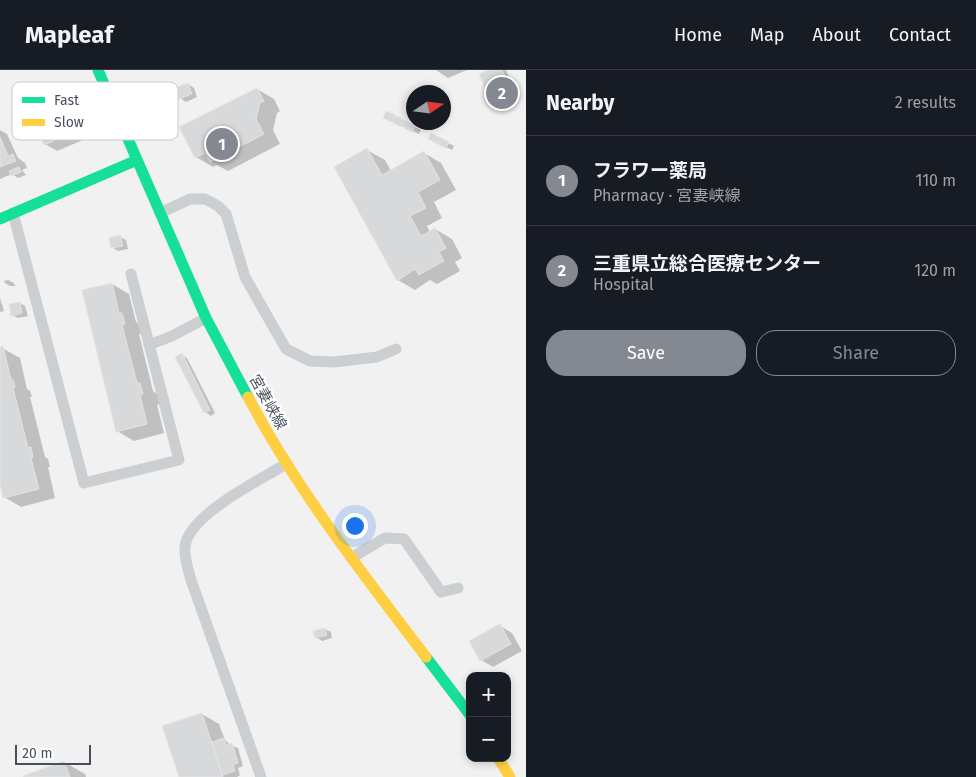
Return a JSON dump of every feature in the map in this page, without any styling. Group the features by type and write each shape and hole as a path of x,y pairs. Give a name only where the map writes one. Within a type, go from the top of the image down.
{"main road":[{"name":"宮妻峡線","path":"98,70 103,82"},
{"name":"宮妻峡線","path":"128,140 206,318 286,464 351,558 466,710"},
{"path":"0,219 137,160"},
{"path":"501,762 510,777"}],"lane":[{"path":"160,213 190,199 205,199 218,206 226,214 244,277 286,349 310,361 334,362 377,357 396,349"},
{"path":"13,213 84,483 179,460 131,274"},
{"path":"149,345 172,336 206,318"},
{"path":"261,777 191,580 185,561 185,545 199,520 215,507 286,464"},
{"path":"351,558 385,538 404,539 441,592 458,588"}],"building":[{"path":"488,70 502,70 506,79 485,88 479,74"},
{"path":"188,83 192,94 179,99 178,87"},
{"path":"257,88 264,101 260,103 256,119 264,134 210,162 205,153 195,158 179,127"},
{"path":"386,111 396,115 392,122 383,118"},
{"path":"397,116 405,121 402,127 393,123"},
{"path":"431,133 449,142 446,148 428,139"},
{"path":"0,137 8,156 13,154 16,161 0,167"},
{"path":"42,140 56,140 44,145"},
{"path":"367,148 382,175 424,151 440,180 418,192 426,208 410,216 421,236 435,228 446,248 439,252 444,261 419,275 415,269 397,281 334,167"},
{"path":"19,167 21,172 11,176 9,171"},
{"path":"120,235 123,246 111,248 109,238"},
{"path":"112,283 119,313 122,313 125,324 122,325 137,383 140,383 143,394 140,395 147,424 116,432 82,290"},
{"path":"20,302 22,313 11,316 9,304"},
{"path":"3,346 11,380 13,380 15,387 13,388 28,448 31,447 33,457 31,458 39,489 3,498 0,485 0,347"},
{"path":"182,353 210,410 204,413 175,357"},
{"path":"500,624 511,644 480,661 469,641"},
{"path":"325,628 327,635 315,638 313,631"},
{"path":"202,713 223,777 179,777 162,726"},
{"path":"223,738 226,745 232,743 238,763 233,764 235,771 222,775 212,742"},
{"path":"64,761 70,777 23,776"}],"traffic: fast":[{"path":"98,70 103,82"},
{"path":"128,140 206,318 248,397"},
{"path":"0,219 137,160"},
{"path":"426,657 466,710"}],"traffic: slow":[{"path":"248,397 309,498 426,657"},
{"path":"501,762 510,777"}],"place":[{"name":"三重県立総合医療センター","path":"502,93"},
{"name":"フラワー薬局","path":"222,144"}]}
